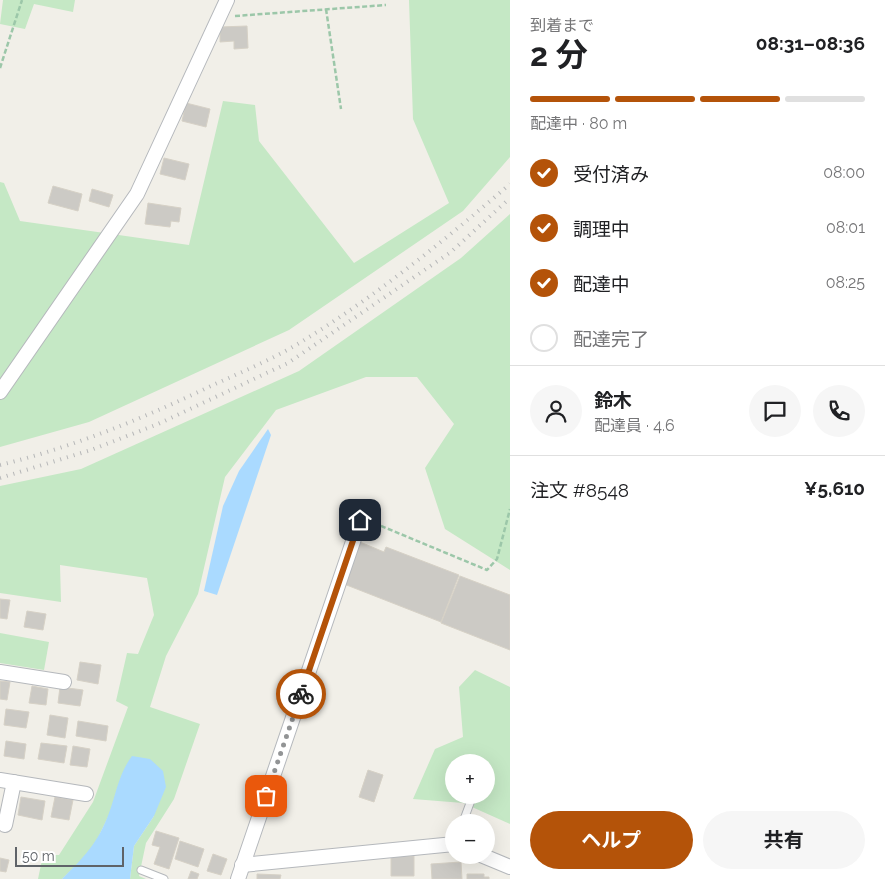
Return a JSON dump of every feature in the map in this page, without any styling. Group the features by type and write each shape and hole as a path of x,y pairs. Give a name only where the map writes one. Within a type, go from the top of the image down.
{"street":[{"path":"0,392 137,194 226,0"},
{"path":"238,879 360,520"},
{"path":"0,672 64,682"},
{"path":"5,825 7,781 86,794"},
{"path":"242,865 445,845"},
{"path":"495,861 510,867"}],"lane":[{"path":"141,870 164,879"}],"path":[{"path":"0,68 22,0"},
{"path":"218,17 386,5"},
{"path":"326,9 341,109"},
{"path":"360,520 385,526 487,570 497,559 510,509"}],"green space":[{"path":"3,0 75,0 73,12 34,4 25,29 0,24"},
{"path":"409,0 510,0 510,157 463,211 289,330 89,422 0,447 0,182 4,183 20,221 189,245 223,101 255,105 259,141 354,263 449,203 413,119"},
{"path":"510,214 510,570 445,529 425,468 454,424 417,377 366,377 276,410 225,477 198,594 166,656 150,707 200,724 174,799 146,843 139,876 146,879 130,879 134,846 154,816 109,815 92,850 62,879 38,879 43,855 59,855 93,802 128,707 116,701 127,653 138,654 154,615 147,578 60,565 61,602 0,593 0,486 81,469 299,371 461,258"},
{"path":"0,633 49,642 44,670 0,663"},
{"path":"475,670 510,687 510,824 495,817 495,814 488,814 465,804 495,804 495,754 445,754 445,802 413,799 435,749 463,737 459,687"}],"water":[{"path":"268,429 271,435 217,595 204,591 223,506 239,471"},
{"path":"132,756 150,759 163,771 166,787 154,816 134,846 130,879 62,879 84,856 100,833 105,824 121,776"}],"building":[{"path":"247,26 248,48 234,49 234,41 220,42 220,27"},
{"path":"186,103 210,109 206,127 182,121"},
{"path":"164,158 189,164 185,180 160,174"},
{"path":"53,186 82,194 78,211 48,203"},
{"path":"92,189 113,195 109,207 89,201"},
{"path":"148,203 181,208 179,222 171,221 170,227 145,224"},
{"path":"360,542 384,552 386,547 459,575 441,622 344,584"},
{"path":"460,576 510,595 510,650 441,623"},
{"path":"0,599 10,600 7,619 0,618"},
{"path":"27,611 46,614 43,630 24,627"},
{"path":"80,662 101,665 98,684 77,680"},
{"path":"0,681 10,682 7,700 0,699"},
{"path":"32,686 48,689 46,705 29,703"},
{"path":"60,687 83,690 80,706 58,703"},
{"path":"6,709 29,712 26,728 4,725"},
{"path":"50,715 68,718 65,738 47,735"},
{"path":"78,721 108,726 106,741 76,736"},
{"path":"6,741 26,744 24,759 4,756"},
{"path":"41,743 67,746 64,763 38,759"},
{"path":"73,746 90,749 87,767 70,765"},
{"path":"368,770 383,775 374,802 359,797"},
{"path":"21,797 45,801 42,820 18,815"},
{"path":"55,797 73,800 69,820 51,817"},
{"path":"156,831 179,838 169,869 154,864 160,847 152,845"},
{"path":"180,841 204,849 198,867 175,859"},
{"path":"213,854 227,859 221,875 207,871"},
{"path":"414,856 414,876 391,876 391,857"},
{"path":"0,858 9,860 6,872 0,871"},
{"path":"431,864 461,864 462,879 432,879"},
{"path":"191,871 199,874 197,879 188,879"},
{"path":"257,874 281,875 280,879 257,879"},
{"path":"467,874 484,874 484,877 489,877 489,879 467,879"}],"railway":[{"path":"0,465 55,450 135,420 268,360 290,348 329,325 383,287 435,247 510,184"},
{"path":"0,478 91,450 158,424 288,363 451,252 510,198"}],"way so far":[{"path":"266,796 301,694"}],"route":[{"path":"301,694 343,564 360,520"}]}
